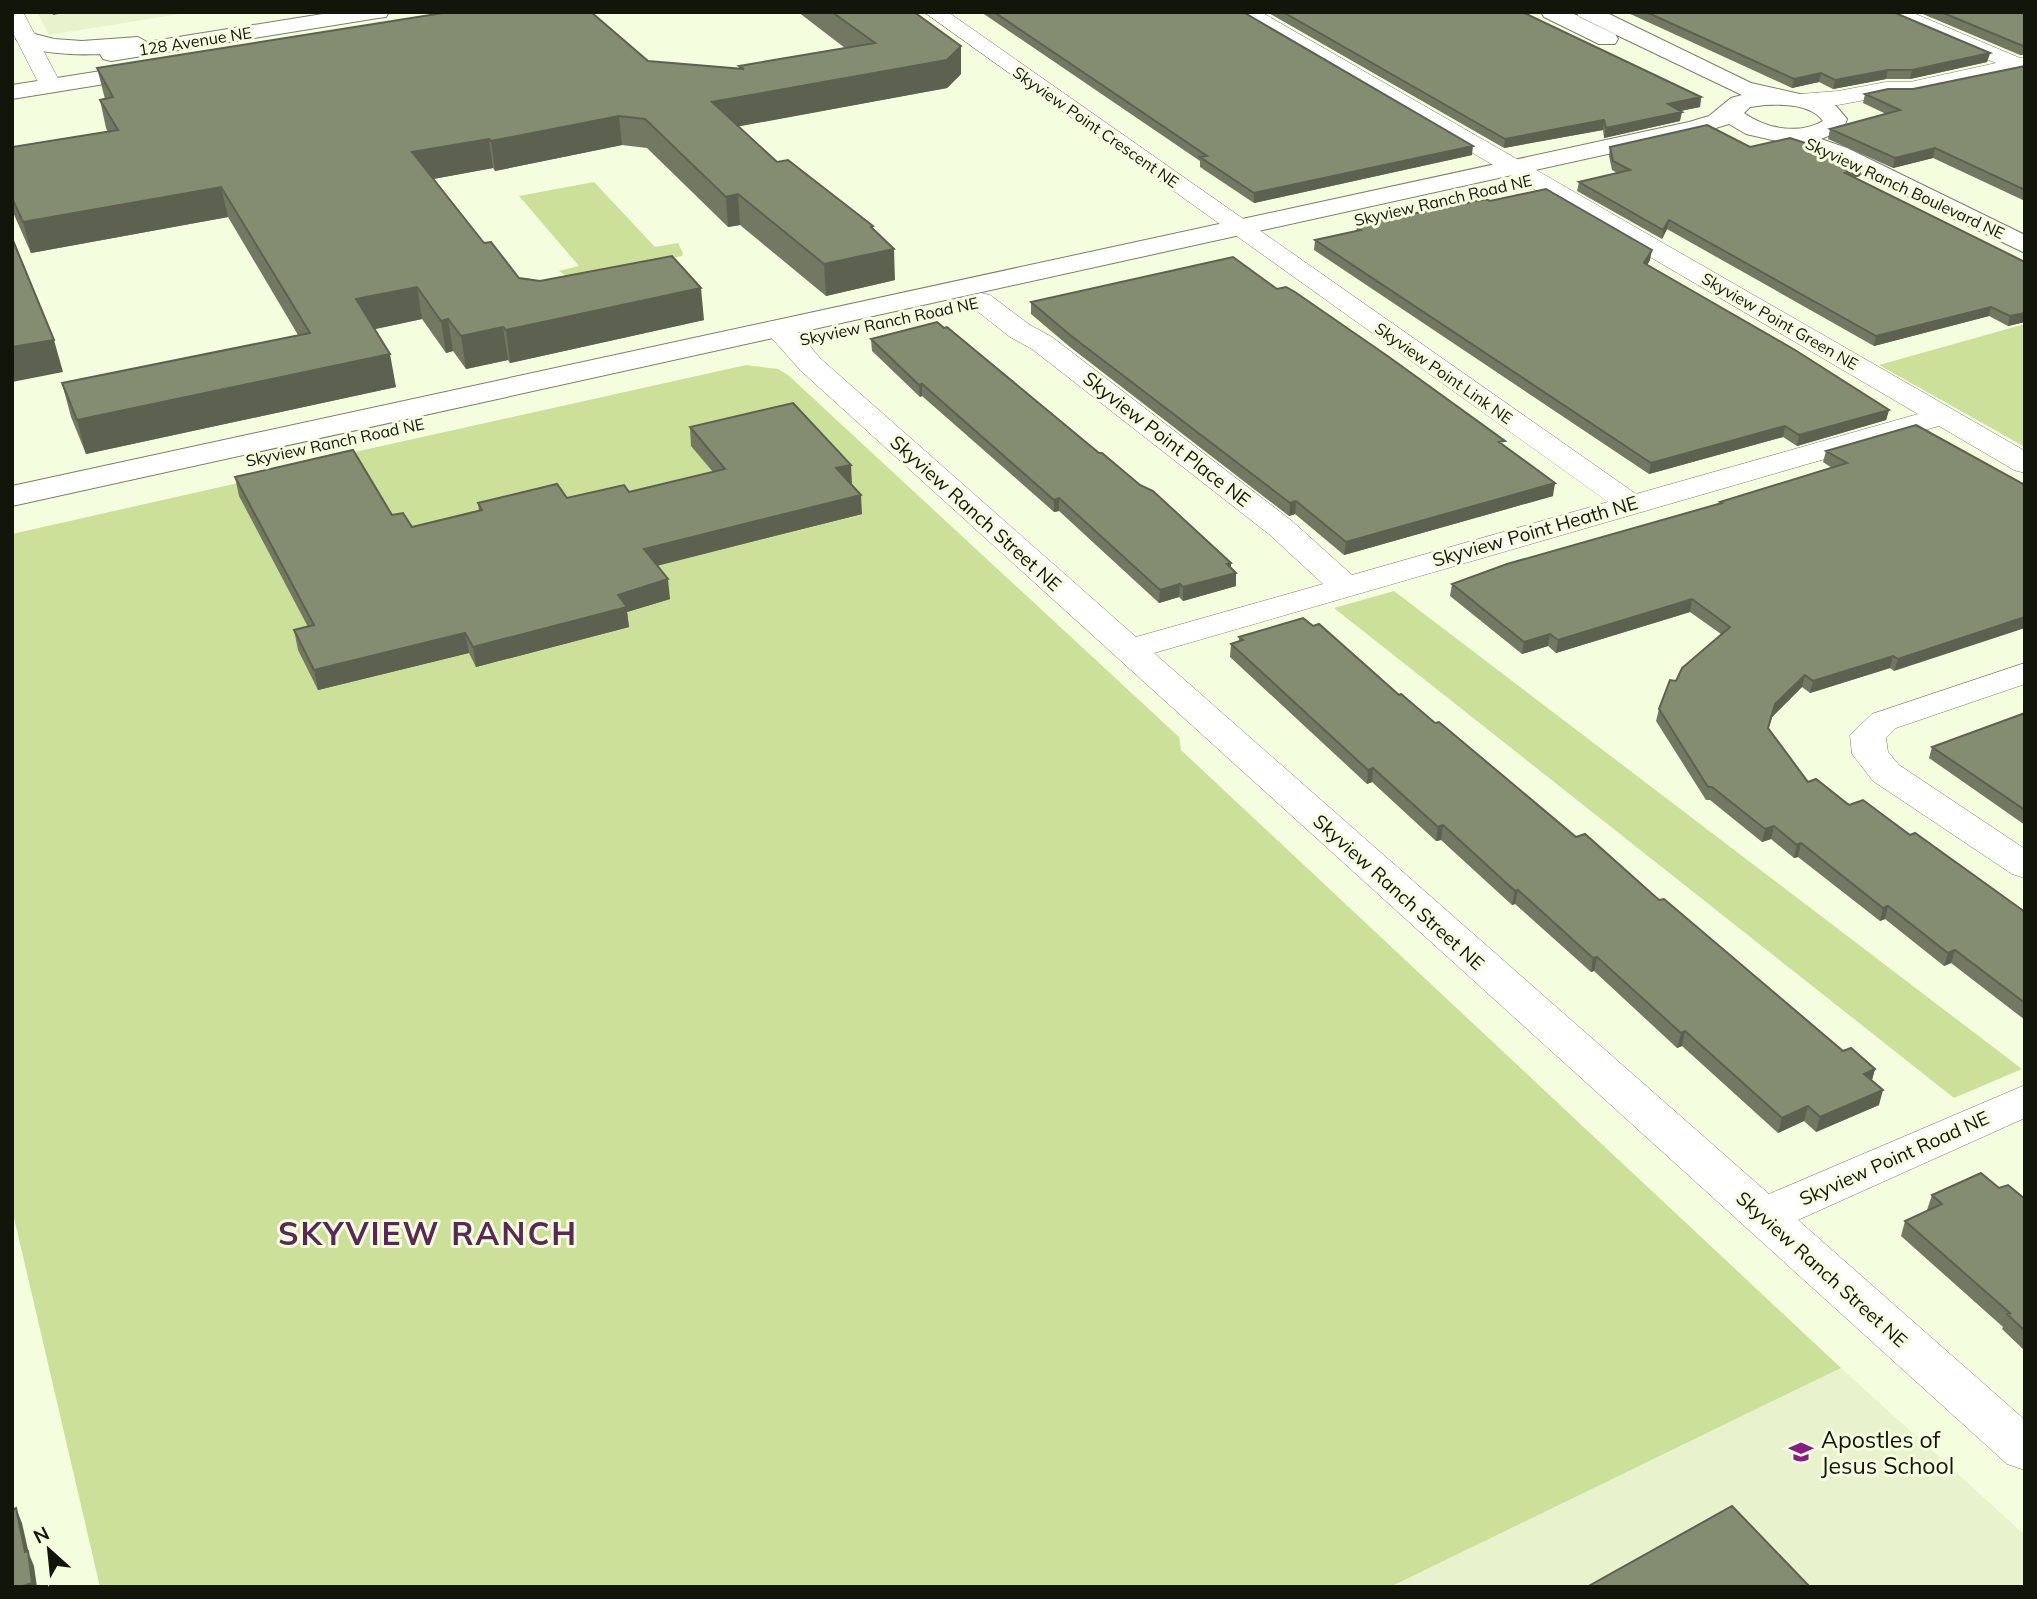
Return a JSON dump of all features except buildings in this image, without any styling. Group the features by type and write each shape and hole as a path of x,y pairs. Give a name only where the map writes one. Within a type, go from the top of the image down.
{"street":[{"path":"13,12 27,39 19,80 51,86"},
{"name":"128 Avenue NE","path":"19,80 258,31 378,12"},
{"name":"Skyview Point Crescent NE","path":"934,12 1248,234"},
{"path":"1246,12 1524,173"},
{"path":"1552,12 1715,90 1733,108 1733,116 1740,122 1775,134"},
{"path":"1587,12 1743,88 1786,99 1838,98 1886,89 1910,89 2022,65"},
{"path":"1893,12 2022,65"},
{"path":"27,39 55,47 103,48 258,31"},
{"name":"128 Avenue NE","path":"19,80 51,86 171,67"},
{"path":"1834,122 1850,109 1904,96 1910,89"},
{"name":"Skyview Ranch Road NE","path":"1524,173 1709,124 1753,99 1786,99"},
{"name":"Skyview Ranch Boulevard NE","path":"1786,99 1822,108 1849,140 2025,225"},
{"name":"Skyview Ranch Road NE","path":"12,496 785,335 1524,173 1706,139 1815,134 1834,122"},
{"name":"Skyview Ranch Boulevard NE","path":"1775,134 1815,143 1838,153 2025,245"},
{"name":"Skyview Point Green NE","path":"1524,173 2025,464"},
{"name":"Skyview Ranch Road NE","path":"12,513 785,335 981,302 1248,234"},
{"name":"Skyview Point Link NE","path":"1248,234 1630,504"},
{"name":"Skyview Point Place NE","path":"981,302 1020,331 1042,343 1270,519 1346,587"},
{"name":"Skyview Ranch Street NE","path":"785,335 811,365 1127,650 2025,1450"},
{"name":"Skyview Point Heath NE","path":"1127,650 1943,416"},
{"path":"2025,673 1884,721 1868,735 1870,754 1886,773 2025,866"},
{"name":"Skyview Point Road NE","path":"1763,1216 2025,1100"}],"shaded area":[{"path":"37,12 192,12 49,35"},
{"name":"Apostles of Jesus School","path":"1841,1368 2025,1535 2025,1587 1390,1587"}],"green space":[{"path":"594,182 655,247 678,243 682,256 585,277 566,276 559,271 579,266 519,196"},
{"path":"2025,324 2025,447 1879,365"},
{"path":"746,365 778,369 788,375 1179,737 1181,750 1841,1368 1390,1587 100,1587 12,1209 12,534 300,469 314,461"},
{"path":"1394,591 2022,1069 1954,1098 1334,608"}],"place":[{"name":"Apostles of Jesus School","path":"1801,1452"}],"district":[{"name":"SKYVIEW RANCH","path":"428,1233"}]}
